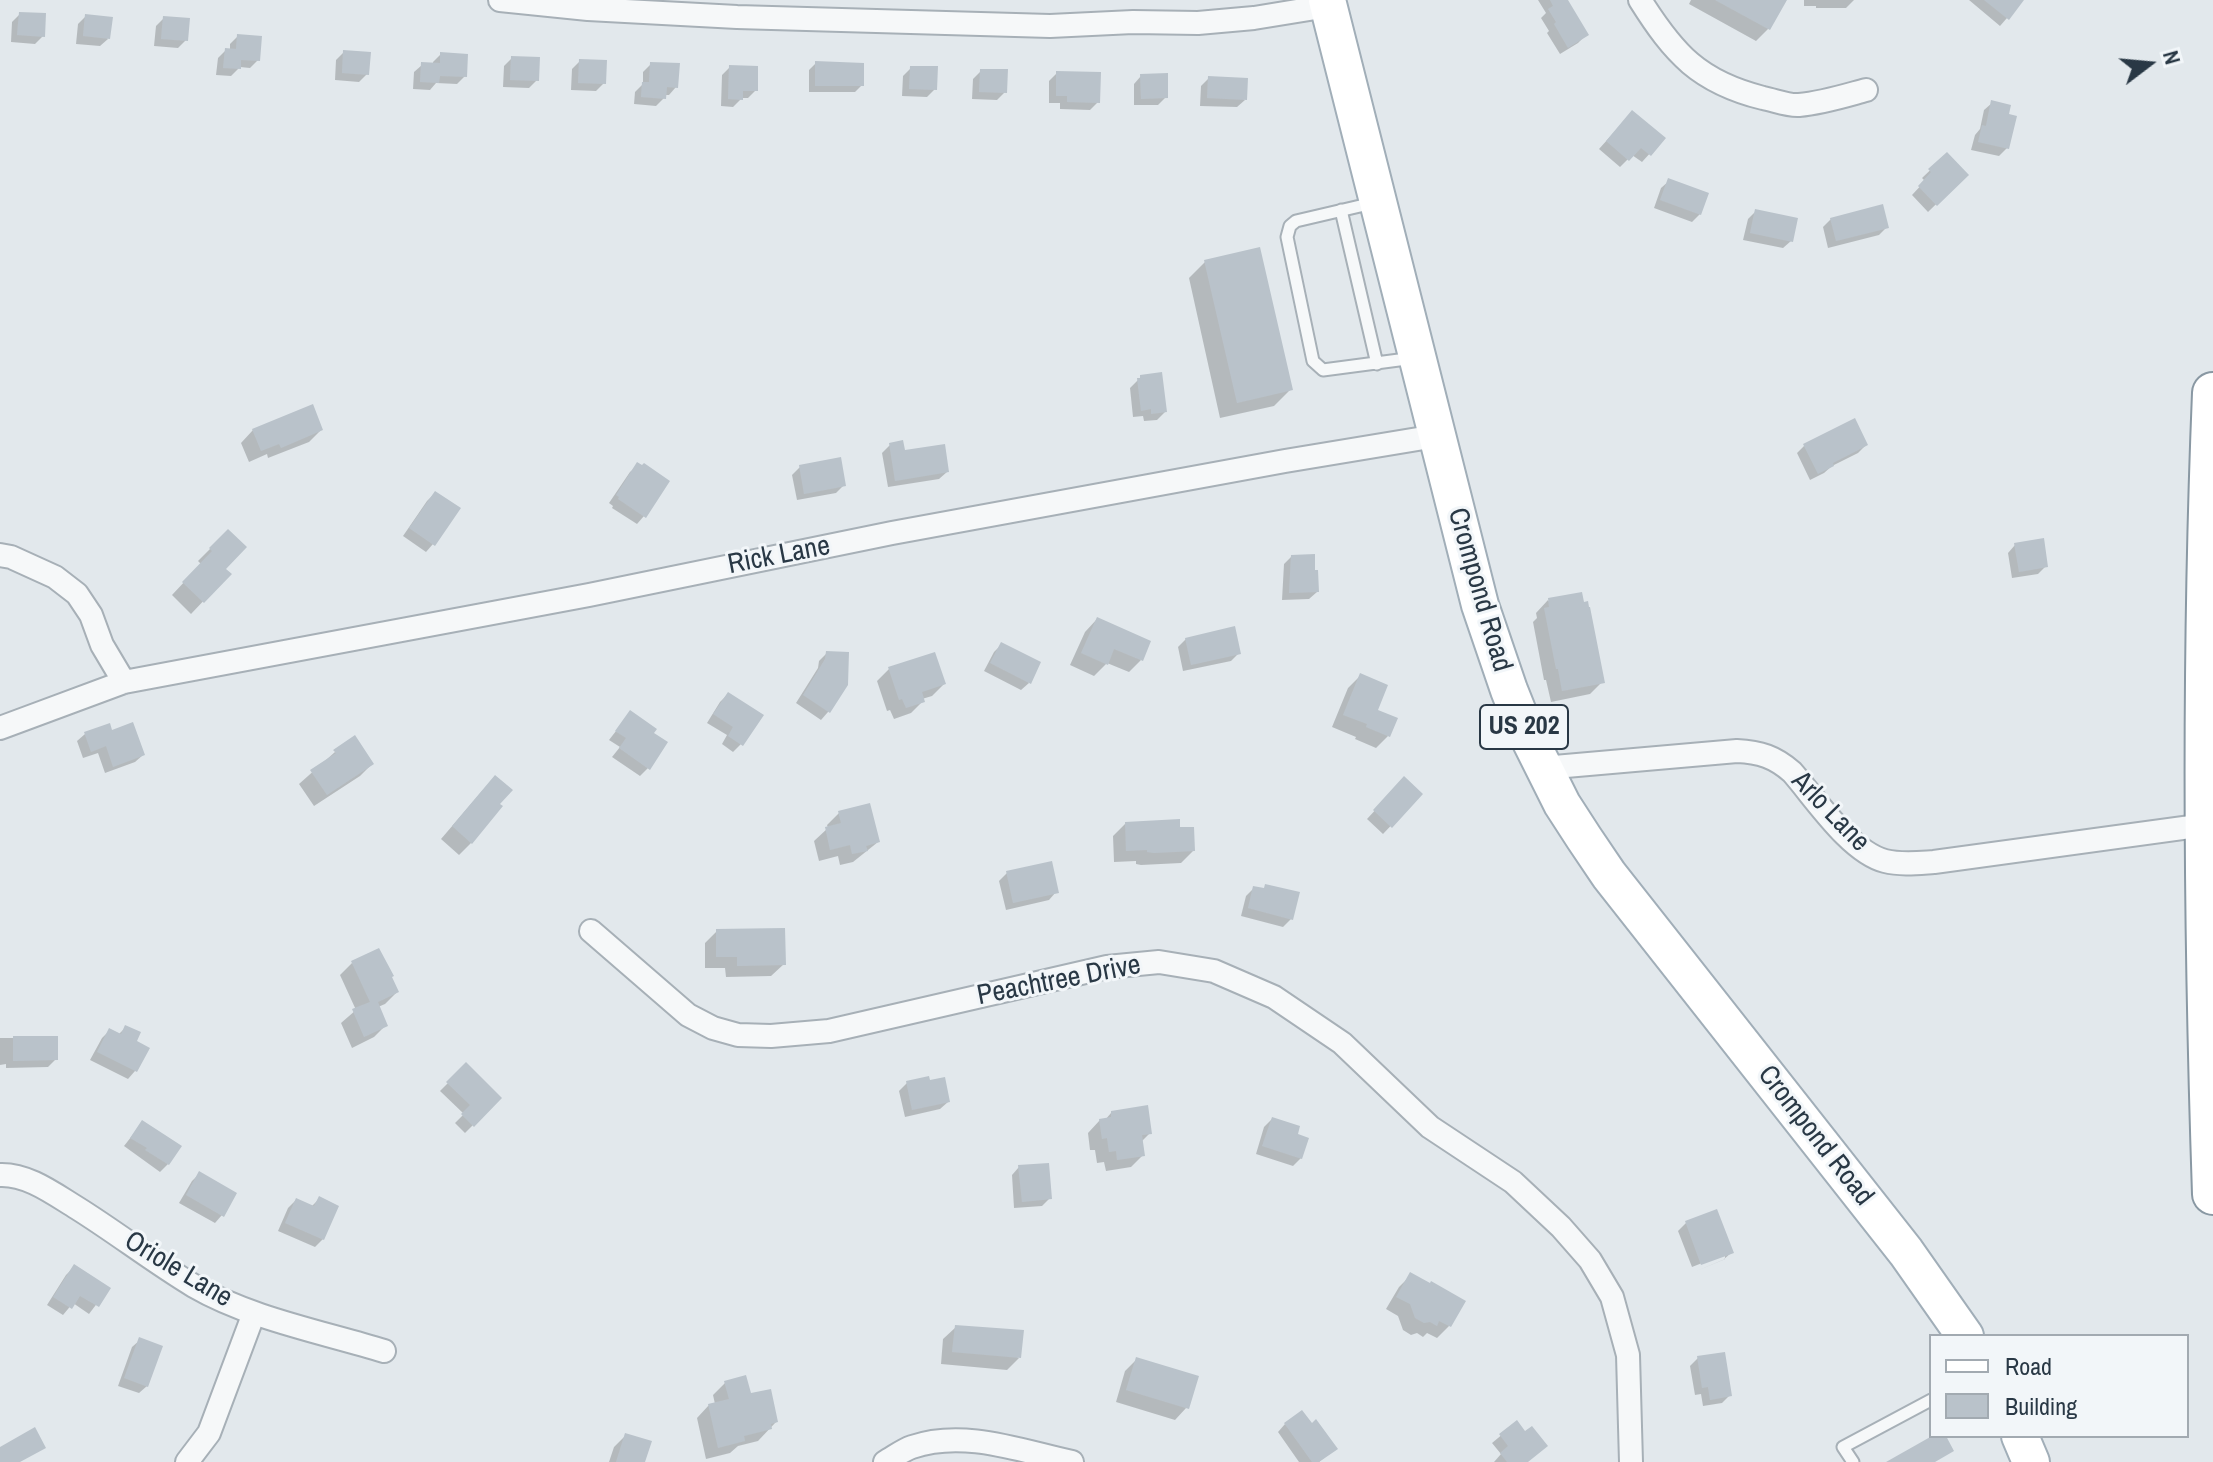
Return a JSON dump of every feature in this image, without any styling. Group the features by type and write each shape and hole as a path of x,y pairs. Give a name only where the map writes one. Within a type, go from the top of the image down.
{"highway":[{"path":"2213,393 2207,1008 2213,1194"}],"main road":[{"name":"Crompond Road","path":"1327,3 1468,561 1494,649 1543,768 1562,804 1609,875 1906,1252 1964,1334"},
{"path":"2021,1438 2031,1462"}],"street":[{"path":"500,0 588,9 737,17 1050,26 1198,23 1254,18 1327,3"},
{"path":"1640,0 1678,52 1707,78 1742,93 1796,105 1831,100 1866,90"},
{"name":"Rick Lane","path":"0,728 124,682 589,595 921,528 1276,462 1436,436"},
{"path":"0,555 55,577 77,594 91,615 102,645 124,682"},
{"name":"Arlo Lane","path":"1543,768 1737,751 1767,755 1792,772 1859,848 1884,861 1899,863 1934,862 2209,824"},
{"name":"Peachtree Drive","path":"591,931 688,1015 713,1028 738,1035 771,1036 829,1031 1107,967 1159,962 1214,971 1274,997 1342,1043 1430,1127 1513,1182 1561,1227 1590,1260 1612,1297 1628,1355 1631,1462"},
{"name":"Oriole Lane","path":"0,1175 39,1185 195,1287 254,1313 209,1433 187,1462"},
{"path":"254,1313 384,1351"},
{"path":"885,1462 911,1448 938,1441 968,1439 1072,1462"}],"lane":[{"path":"1377,201 1296,221 1290,226 1287,237 1313,361 1323,370 1417,357"},
{"path":"1341,210 1377,364"},
{"path":"1853,1462 1843,1447 1929,1401"}],"building":[{"path":"1550,0 1568,0 1589,35 1568,48 1548,9 1553,6"},
{"path":"1715,0 1787,0 1770,30"},
{"path":"1984,0 2024,0 2009,20"},
{"path":"19,12 46,13 45,37 17,35"},
{"path":"85,14 113,17 110,39 83,36"},
{"path":"163,16 190,18 188,41 161,39"},
{"path":"237,34 262,36 260,61 241,60 241,69 223,68 225,48 236,49"},
{"path":"343,50 371,52 369,75 342,73"},
{"path":"440,52 468,54 467,77 440,76 439,83 420,82 421,62 440,63"},
{"path":"511,56 540,57 539,81 510,80"},
{"path":"579,59 607,60 606,84 578,83"},
{"path":"815,61 864,63 864,86 815,86"},
{"path":"650,62 680,63 678,88 667,87 666,99 641,97 642,82 649,82"},
{"path":"729,65 758,66 758,91 743,91 743,100 728,99"},
{"path":"910,66 938,66 937,90 909,89"},
{"path":"980,69 1008,69 1007,93 979,92"},
{"path":"1056,71 1101,72 1100,103 1067,102 1067,96 1056,96"},
{"path":"1168,73 1168,98 1141,99 1140,74"},
{"path":"1208,76 1248,78 1247,100 1207,98"},
{"path":"1991,100 2011,105 2009,114 2017,116 2009,149 1978,142 1982,125 1986,126"},
{"path":"1632,110 1666,138 1651,156 1641,148 1629,161 1606,141"},
{"path":"1947,152 1969,175 1937,206 1918,186 1931,172 1928,169"},
{"path":"1668,178 1709,193 1701,215 1660,200"},
{"path":"1883,204 1889,228 1836,241 1830,218"},
{"path":"1755,209 1798,218 1793,242 1750,233"},
{"path":"1260,247 1293,390 1237,403 1204,260"},
{"path":"1162,372 1167,412 1151,414 1151,409 1141,411 1137,378"},
{"path":"313,404 323,430 281,448 279,444 261,451 252,429"},
{"path":"1855,418 1868,445 1818,474 1803,444"},
{"path":"903,440 905,450 945,444 949,472 895,481 889,443"},
{"path":"841,457 846,486 804,494 799,465"},
{"path":"637,462 644,463 670,481 646,518 616,495"},
{"path":"435,491 461,508 435,546 409,528"},
{"path":"228,529 247,547 226,569 232,574 204,603 182,582"},
{"path":"2044,538 2048,567 2019,572 2014,543"},
{"path":"1315,554 1319,592 1289,593 1291,555"},
{"path":"1582,592 1584,602 1588,601 1590,607 1605,683 1562,691 1544,608 1549,607 1548,598"},
{"path":"1097,617 1151,641 1143,661 1114,649 1108,665 1081,653"},
{"path":"1235,626 1241,654 1191,665 1185,638"},
{"path":"1001,642 1041,662 1031,684 990,663"},
{"path":"826,651 849,652 848,685 830,713 803,695 825,659"},
{"path":"935,652 946,684 922,692 925,702 906,708 902,699 899,700 888,667"},
{"path":"1360,673 1388,685 1378,710 1398,718 1390,737 1343,715"},
{"path":"728,692 764,715 743,746 728,736 733,727 713,714"},
{"path":"630,710 657,729 654,733 668,742 650,770 619,748 626,738 615,731"},
{"path":"133,722 145,755 113,767 106,746 91,752 84,732 110,723 112,730"},
{"path":"355,735 374,764 327,795 310,770 336,753 333,750"},
{"path":"495,775 513,790 472,844 452,826"},
{"path":"1404,776 1423,794 1392,828 1373,810"},
{"path":"870,803 880,842 866,846 868,851 852,854 850,845 830,850 825,827 841,823 838,811"},
{"path":"1180,819 1180,827 1194,827 1195,851 1126,851 1125,822"},
{"path":"1052,861 1059,893 1013,903 1006,871"},
{"path":"1265,884 1300,892 1293,920 1248,908 1253,886 1264,888"},
{"path":"785,928 786,965 737,966 737,957 716,957 716,929"},
{"path":"379,948 399,992 378,1002 388,1026 364,1037 352,1009 370,1002 351,961"},
{"path":"125,1025 141,1032 137,1041 150,1048 137,1072 97,1052 109,1028 121,1034"},
{"path":"13,1036 58,1036 58,1060 13,1061"},
{"path":"466,1062 502,1098 474,1127 461,1114 470,1105 446,1082"},
{"path":"929,1076 930,1080 945,1077 950,1102 912,1110 906,1081"},
{"path":"1148,1105 1152,1134 1142,1135 1145,1156 1117,1160 1116,1151 1109,1152 1107,1138 1102,1139 1099,1119 1111,1117 1111,1111"},
{"path":"1272,1117 1300,1126 1298,1134 1309,1138 1302,1159 1262,1146"},
{"path":"142,1120 182,1146 169,1165 130,1138"},
{"path":"1049,1163 1052,1199 1022,1202 1018,1165"},
{"path":"199,1171 237,1193 224,1217 186,1195"},
{"path":"319,1196 339,1206 324,1240 285,1223 296,1198 314,1206"},
{"path":"1717,1209 1734,1253 1701,1265 1685,1221"},
{"path":"74,1264 111,1288 99,1307 80,1296 72,1309 53,1297"},
{"path":"1410,1272 1466,1301 1451,1327 1439,1321 1437,1326 1424,1323 1415,1318 1410,1304 1396,1297"},
{"path":"955,1325 1024,1330 1021,1358 952,1352"},
{"path":"139,1337 163,1346 148,1387 124,1378"},
{"path":"1725,1352 1732,1396 1710,1400 1708,1387 1702,1388 1697,1356"},
{"path":"1136,1357 1199,1376 1189,1409 1126,1390"},
{"path":"746,1375 751,1393 771,1389 778,1422 771,1424 772,1429 744,1436 745,1441 718,1448 708,1404 729,1399 724,1381"},
{"path":"1302,1410 1312,1423 1316,1419 1338,1449 1319,1462 1312,1462 1284,1423"},
{"path":"1517,1420 1525,1431 1532,1426 1548,1446 1528,1462 1507,1462 1500,1453 1508,1446 1499,1434"},
{"path":"35,1427 46,1448 20,1462 0,1462 0,1447"},
{"path":"625,1433 652,1441 645,1462 616,1462"},
{"path":"1929,1438 1947,1438 1954,1451 1935,1462 1886,1462"}]}
